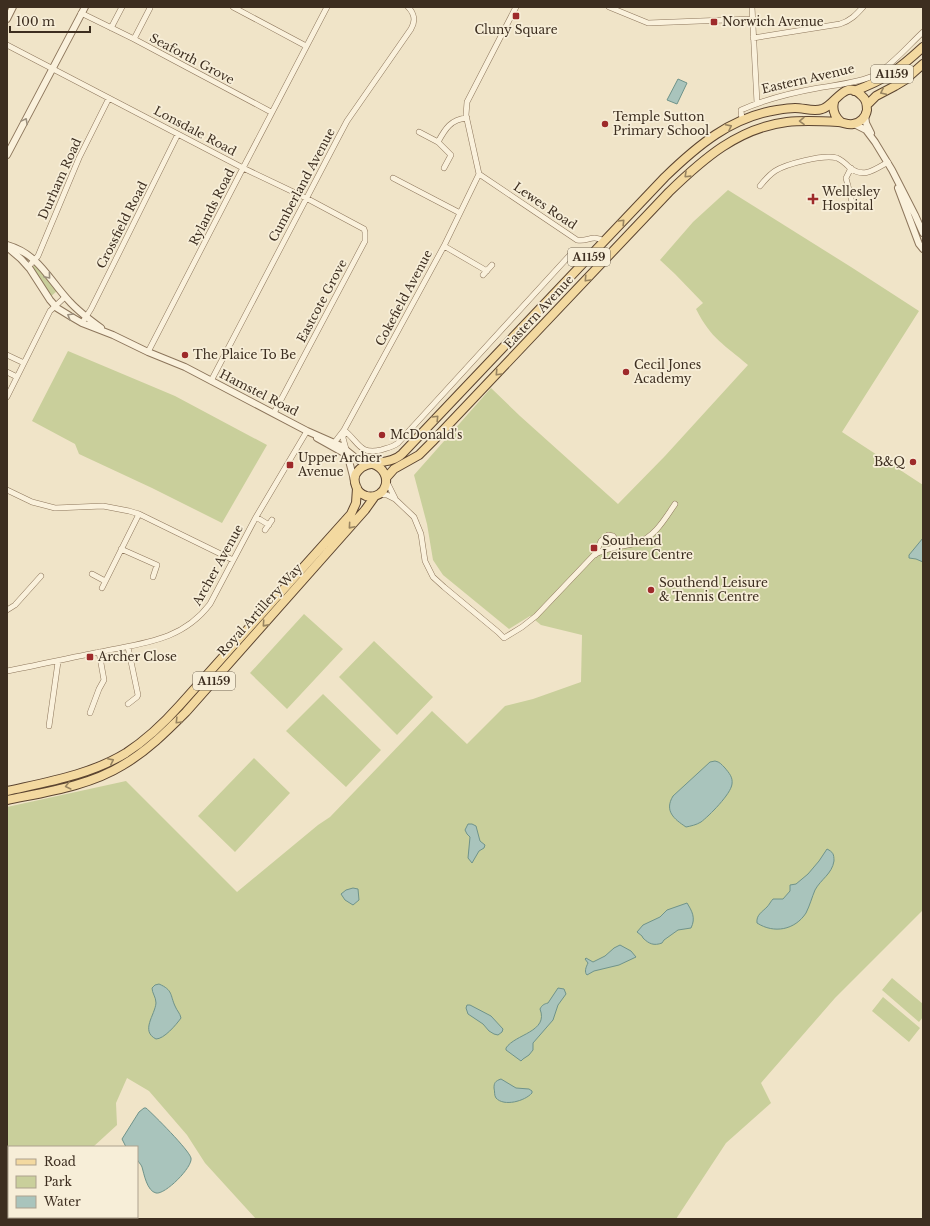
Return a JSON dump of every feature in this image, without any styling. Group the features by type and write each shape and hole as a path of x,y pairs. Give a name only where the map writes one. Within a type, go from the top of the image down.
{"main road":[{"name":"Eastern Avenue","path":"356,486 355,476 359,469 363,466 396,459 402,454 684,159 701,145 724,128 754,115 795,108 817,110 827,107 834,102 838,95 842,92 854,91 874,84 895,72 923,47"},
{"name":"A1159","path":"867,105 876,96 905,80 923,64"},
{"name":"Eastern Avenue","path":"854,91 862,95 867,105"},
{"path":"834,102 833,112 841,122"},
{"path":"854,124 862,120 867,105"},
{"name":"Eastern Avenue","path":"377,495 383,491 386,480 394,469 419,455 432,442 669,192 701,162 736,138 768,125 802,120 854,124"},
{"path":"371,464 378,466 383,470 386,480"},
{"path":"356,486 364,495 377,495"},
{"name":"Royal Artillery Way","path":"7,791 86,772 126,753 152,733 180,705 351,514 356,503 356,486"},
{"name":"Royal Artillery Way","path":"7,800 73,785 98,777 122,766 163,736 366,510 377,495"}],"street":[{"path":"7,19 13,7"},
{"path":"7,155 85,7"},
{"path":"111,28 122,7"},
{"path":"233,7 306,46"},
{"name":"Rylands Road","path":"148,352 327,7"},
{"name":"Cumberland Avenue","path":"211,380 347,121 412,29 414,16 408,7"},
{"path":"479,174 467,118 467,102 516,7"},
{"path":"610,7 648,23 752,19"},
{"path":"752,7 757,103"},
{"path":"753,38 840,24 850,20 859,13 863,7"},
{"path":"134,39 150,8"},
{"name":"Seaforth Grove","path":"81,13 134,39 272,112"},
{"name":"Eastern Avenue","path":"742,120 741,110 781,95 871,77 885,68 923,32"},
{"name":"Lonsdale Road","path":"7,45 243,168 306,198 364,229 365,241"},
{"name":"Durham Road","path":"28,266 39,254 79,158 109,98"},
{"path":"865,114 866,123 875,142"},
{"path":"438,142 444,130 451,123 455,120 467,118"},
{"path":"854,124 866,130 888,162 923,233"},
{"path":"419,132 438,142 451,156 444,168"},
{"name":"Crossfield Road","path":"82,323 131,230 178,134"},
{"path":"760,186 773,172 790,164 829,157 840,160 857,172 865,173 888,162"},
{"path":"851,168 846,178 852,202"},
{"path":"892,170 919,244 923,249"},
{"name":"Cokefield Avenue","path":"334,442 344,430 444,246 479,174"},
{"name":"Lewes Road","path":"479,174 577,240 593,237 604,242"},
{"path":"393,178 460,213"},
{"name":"Eastcote Grove","path":"274,413 365,241"},
{"name":"Hamstel Road","path":"7,246 22,250 35,260 65,297 86,317 113,335"},
{"name":"Hamstel Road","path":"7,246 28,266 45,294 55,306 64,313 82,323 185,367 274,413 324,442 344,451 361,462 371,464"},
{"path":"444,246 485,273 492,265"},
{"path":"344,430 369,452 390,447 398,443 569,256"},
{"path":"7,397 47,316 65,297"},
{"path":"7,355 24,363"},
{"path":"7,372 17,377"},
{"path":"344,430 344,451 348,457 356,486"},
{"name":"Hamstel Road","path":"307,431 334,442 344,451"},
{"name":"Archer Avenue","path":"7,671 58,662 149,642 174,634 192,623 203,614 210,604 256,517 307,431"},
{"path":"386,480 395,499"},
{"path":"7,490 32,502 55,508 103,506 139,514 233,560"},
{"path":"377,495 387,495 395,499 417,522 421,534 425,560 433,577 504,638 536,616 599,552 636,543 648,537 661,524 675,504"},
{"path":"102,588 139,514"},
{"path":"256,517 269,525"},
{"path":"266,530 272,520"},
{"path":"594,556 601,541 608,535 613,536 616,540 616,544 612,548"},
{"path":"121,549 157,565 153,577"},
{"path":"92,574 105,581"},
{"path":"7,610 15,605 42,576"},
{"path":"128,647 138,695 128,704"},
{"path":"90,713 104,680 99,652"},
{"path":"49,726 58,662"}],"green space":[{"path":"728,190 919,311 842,432 923,485 923,910 835,998 761,1083 771,1103 726,1143 676,1219 256,1219 205,1163 187,1135 149,1091 127,1078 116,1103 117,1125 94,1146 8,1146 8,1150 7,807 126,781 237,892 318,825 330,817 432,711 467,744 505,706 533,699 581,682 582,635 541,625 530,616 509,629 443,575 433,560 427,524 414,475 491,388 618,504 665,456 748,365 725,346 707,328 696,309 703,303 660,260 693,222"},
{"path":"35,265 57,291 50,297 31,268"},
{"path":"68,351 175,396 267,445 222,523 79,454 75,444 32,421"},
{"path":"304,614 343,649 287,709 250,673"},
{"path":"374,641 433,697 397,735 339,677"},
{"path":"323,694 381,750 346,787 286,731"},
{"path":"254,758 290,793 235,852 198,816"},
{"path":"892,978 923,1004 923,1017 919,1022 882,990"},
{"path":"883,997 920,1028 909,1042 872,1011"}],"water":[{"path":"678,79 687,83 677,104 667,100"},
{"path":"923,538 923,562 909,558 909,555"},
{"path":"715,761 721,764 730,775 732,779 731,788 705,819 697,824 686,827 674,818 670,810 670,801 673,796 710,762"},
{"path":"468,824 476,826 480,841 485,845 484,848 479,851 472,863 468,858 470,837 465,830"},
{"path":"827,849 832,852 834,861 833,866 815,890 809,907 801,919 790,927 777,929 757,923 758,916 773,899 783,899 790,891 790,885 796,884 808,874"},
{"path":"353,888 358,889 359,900 353,905 345,900 341,894 346,890"},
{"path":"687,903 692,912 693,918 691,928 678,930 662,943 656,944 647,942 637,932 643,925 660,917 667,910"},
{"path":"620,945 631,951 636,957 619,965 594,971 587,975 586,974 585,971 588,963 585,959 586,958 593,962 605,956"},
{"path":"159,984 167,988 169,991 181,1018 163,1037 156,1039 151,1036 149,1027 156,1003 152,988"},
{"path":"558,988 564,989 566,994 558,1005 553,1020 533,1043 533,1050 521,1061 506,1050 506,1048 516,1039 536,1028 540,1023 540,1009 543,1005 548,1003"},
{"path":"467,1005 470,1005 491,1016 503,1029 502,1032 498,1035 489,1031 483,1024 468,1014 466,1008"},
{"path":"501,1079 516,1088 529,1089 532,1093 525,1098 514,1102 500,1101 495,1097 494,1086 496,1081"},
{"path":"146,1108 171,1133 191,1158 188,1168 178,1180 166,1190 156,1193 153,1192 148,1186 142,1167 138,1161 138,1146 126,1146 122,1139 139,1112"}],"place":[{"name":"Cluny Square","path":"516,16"},
{"name":"Norwich Avenue","path":"714,22"},
{"name":"Temple Sutton Primary School","path":"605,124"},
{"name":"Wellesley Hospital","path":"813,199"},
{"name":"The Plaice To Be","path":"185,355"},
{"name":"Cecil Jones Academy","path":"626,372"},
{"name":"McDonald's","path":"382,435"},
{"name":"B&Q","path":"913,462"},
{"name":"Upper Archer Avenue","path":"290,465"},
{"name":"Southend Leisure Centre","path":"594,548"},
{"name":"Southend Leisure & Tennis Centre","path":"651,590"},
{"name":"Archer Close","path":"90,657"}]}
